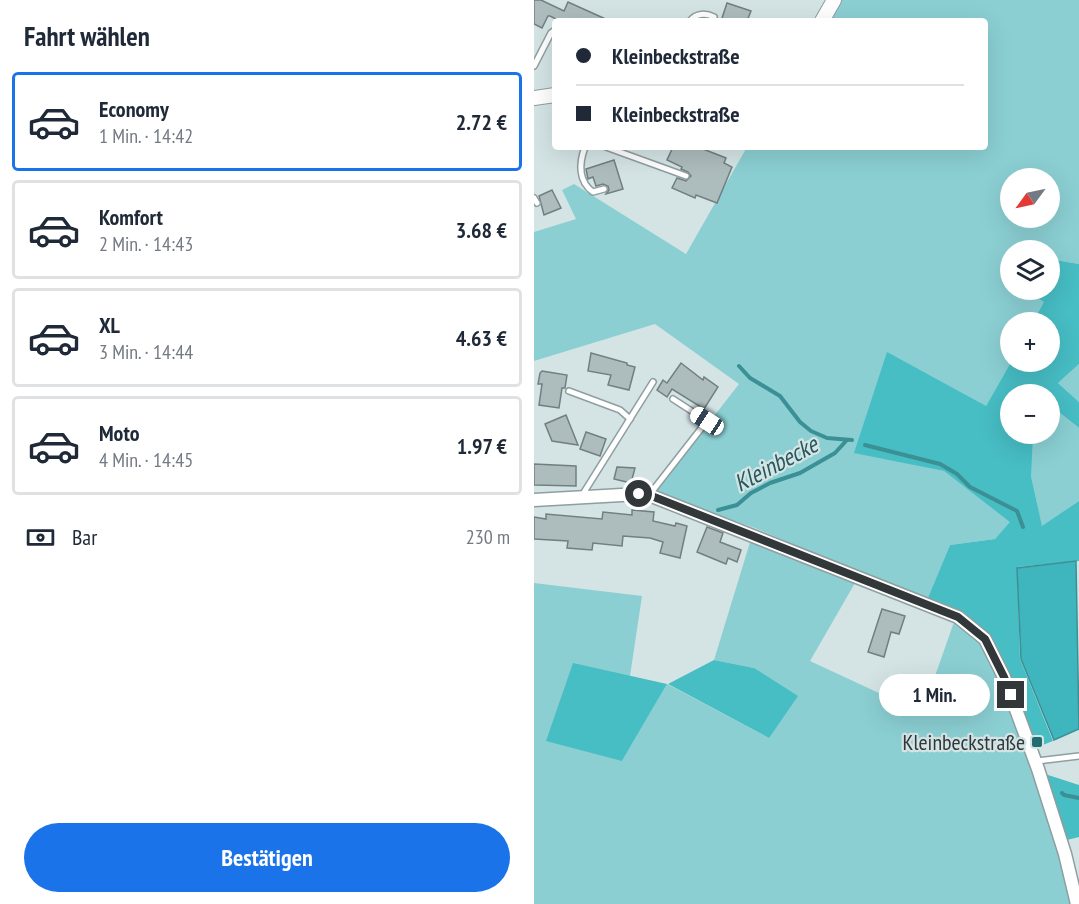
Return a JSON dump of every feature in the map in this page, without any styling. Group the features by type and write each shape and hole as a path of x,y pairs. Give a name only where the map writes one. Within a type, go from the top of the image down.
{"main road":[{"path":"824,18 834,0"}],"street":[{"path":"534,500 649,495 958,617 985,639 1004,677 1035,761 1065,854 1077,904"}],"lane":[{"path":"696,18 707,14 714,17"},
{"path":"534,66 552,32"},
{"path":"584,150 580,170 582,178 593,192 604,189"},
{"path":"614,150 686,176"},
{"path":"580,498 653,382"},
{"path":"569,391 620,410 630,418"},
{"path":"649,495 707,421 673,399"},
{"path":"1035,761 1079,756"}],"shaded area":[{"path":"840,0 1079,0 1079,264 1060,261 1060,240 1000,240 1000,300 1042,300 1045,302 1039,312 1000,312 1000,372 1005,372 986,406 855,452 944,471 1011,522 995,539 950,545 928,599 755,528 654,493 739,384 655,324 534,361 534,232 576,219 562,190 574,184 686,254 745,150 988,150 988,18 830,18"},
{"path":"1060,261 1079,264 1079,364 1059,384 1000,384 1000,444 1033,444 1031,476 1042,526 1079,501 1079,561 1017,567 1020,659 1053,741 1035,748 1009,675 958,612 928,598 950,545 995,539 1010,522 944,471 854,453 887,352 986,406 1005,372 1060,372 1060,312 1038,312 1044,302 1041,300 1060,300"},
{"path":"1079,364 1079,402 1060,384 1058,383"},
{"path":"1060,385 1079,402 1079,428 1060,413"},
{"path":"1060,413 1079,428 1079,501 1042,527 1031,476 1031,444 1060,444"},
{"path":"751,539 855,583 810,661 922,713 954,622 983,642 1002,686 1061,857 1074,904 534,904 534,583 642,596 630,676 622,761 667,684 769,738 754,668 714,660"},
{"path":"1076,561 1079,729 1054,740 1021,659 1017,568"},
{"path":"714,660 754,668 798,696 769,738 668,684"},
{"path":"573,663 667,684 622,761 546,741"},
{"path":"1045,774 1079,785 1079,837 1067,840"}],"building":[{"path":"534,0 541,0 564,11 568,2 603,18 548,16 542,28 534,24"},
{"path":"727,3 751,11 748,18 722,18"},
{"path":"672,150 706,150 726,158 724,163 732,167 717,203 696,195 695,198 672,188 677,178 686,181 691,176 681,169 682,167 667,160"},
{"path":"614,160 623,189 606,194 609,190 608,186 603,184 596,186 593,177 588,179 586,169"},
{"path":"552,190 561,208 544,215 539,196"},
{"path":"591,353 635,367 629,390 608,385 611,375 588,371"},
{"path":"681,363 703,380 704,377 718,387 704,409 672,389 667,397 657,390 663,380 667,383"},
{"path":"542,371 567,375 559,408 539,405 542,384 538,384"},
{"path":"566,415 578,445 552,441 545,424"},
{"path":"586,432 606,439 600,456 580,449"},
{"path":"534,464 576,466 576,486 534,485"},
{"path":"617,467 635,468 631,483 614,479"},
{"path":"632,510 654,512 653,521 687,526 680,558 660,553 663,542 650,538 623,536 622,546 593,543 592,550 567,548 568,541 534,539 534,517 546,519 546,514 602,519 603,512 632,515"},
{"path":"707,527 723,533 720,542 741,550 737,562 728,558 726,564 697,552"},
{"path":"882,609 905,616 899,634 891,632 884,657 868,652"}],"waterway":[{"name":"Kleinbecke","path":"739,366 750,378 780,396 800,422 811,431 827,438 852,440"},
{"name":"Kleinbecke","path":"718,510 737,505 751,493 770,483 800,473 835,453 846,441"},
{"name":"Kleinbecke","path":"865,445 940,464 957,474 970,487 1017,511 1023,527"},
{"name":"Kleinbecke","path":"1062,793 1079,798"}],"place":[{"name":"Kleinbeckstraße","path":"1037,742"}],"route":[{"path":"639,494 649,495 958,617 985,639 1011,695"}]}
